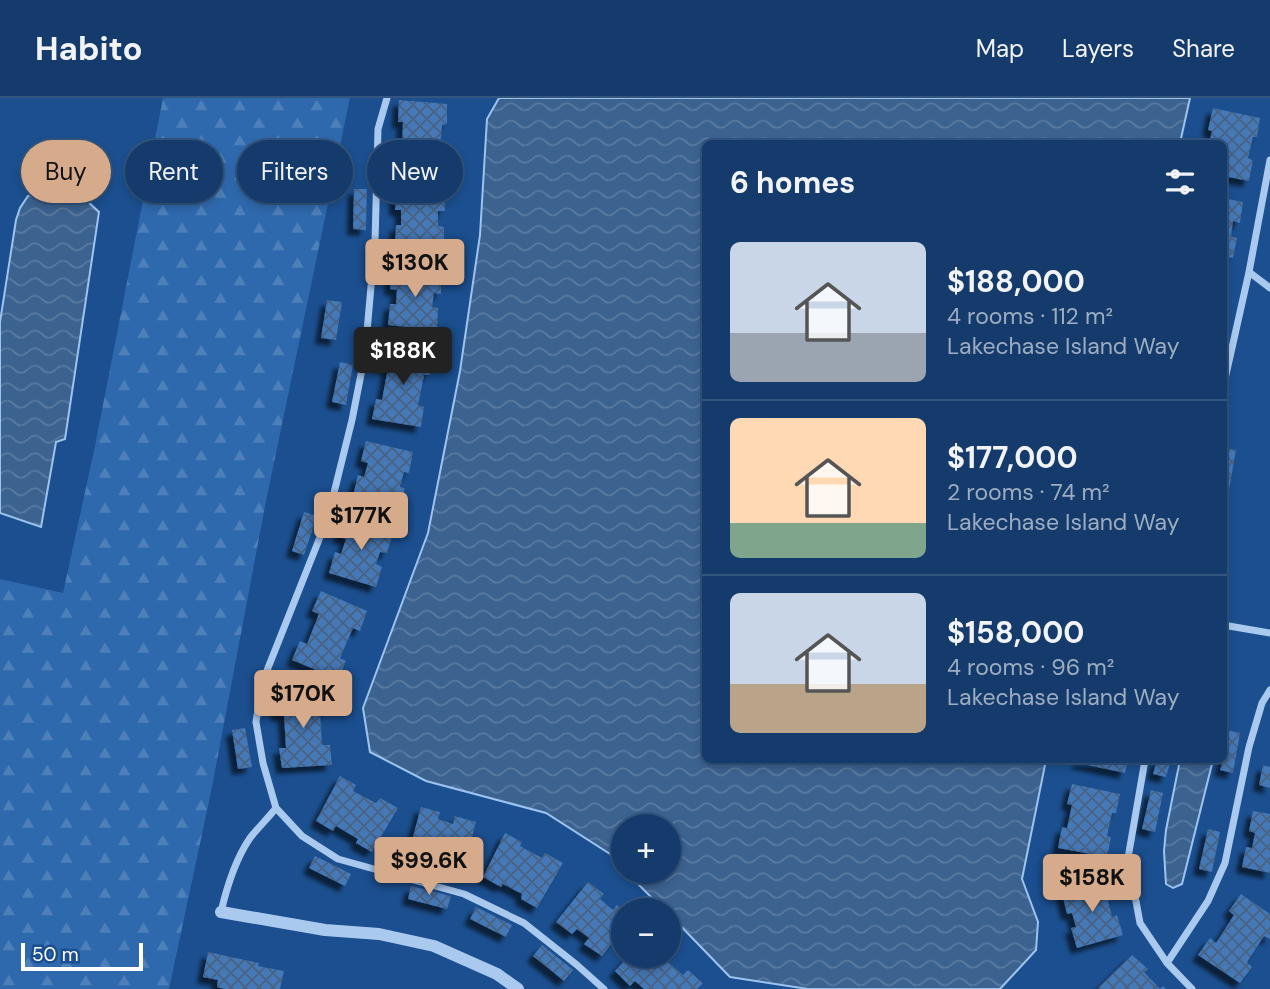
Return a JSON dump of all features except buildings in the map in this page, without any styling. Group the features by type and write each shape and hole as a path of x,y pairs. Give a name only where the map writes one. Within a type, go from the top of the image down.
{"street":[{"path":"387,98 378,129 374,256 365,354 328,517 262,683 256,722 263,763 276,808 302,836 338,859 464,894 524,923 604,989"},
{"path":"1227,370 1270,160"},
{"path":"1249,272 1270,288"},
{"path":"1227,626 1270,633"},
{"path":"1167,963 1208,901 1225,863 1249,747 1262,703 1270,690"},
{"path":"1144,763 1128,858 1140,923 1167,963 1192,989"},
{"path":"276,808 250,839 234,867 221,912 325,930 379,934 434,946 497,974 518,989"}],"green space":[{"path":"163,98 350,98 341,140 237,140 237,203 328,203 169,989 0,989 0,579 63,593 142,203 223,203 223,140 155,140"}],"water":[{"path":"499,98 1190,98 1181,140 702,140 702,763 1045,763 1022,879 1038,922 1036,950 1000,989 808,989 730,977 681,926 681,898 652,898 638,884 681,884 681,814 611,814 611,855 546,813 426,781 370,752 363,708 428,533 460,371 480,235 487,119"},
{"path":"23,203 89,203 99,212 65,439 56,442 41,527 0,513 0,322 20,208"},
{"path":"1179,763 1212,763 1182,884 1173,888 1166,884 1166,830"}]}
